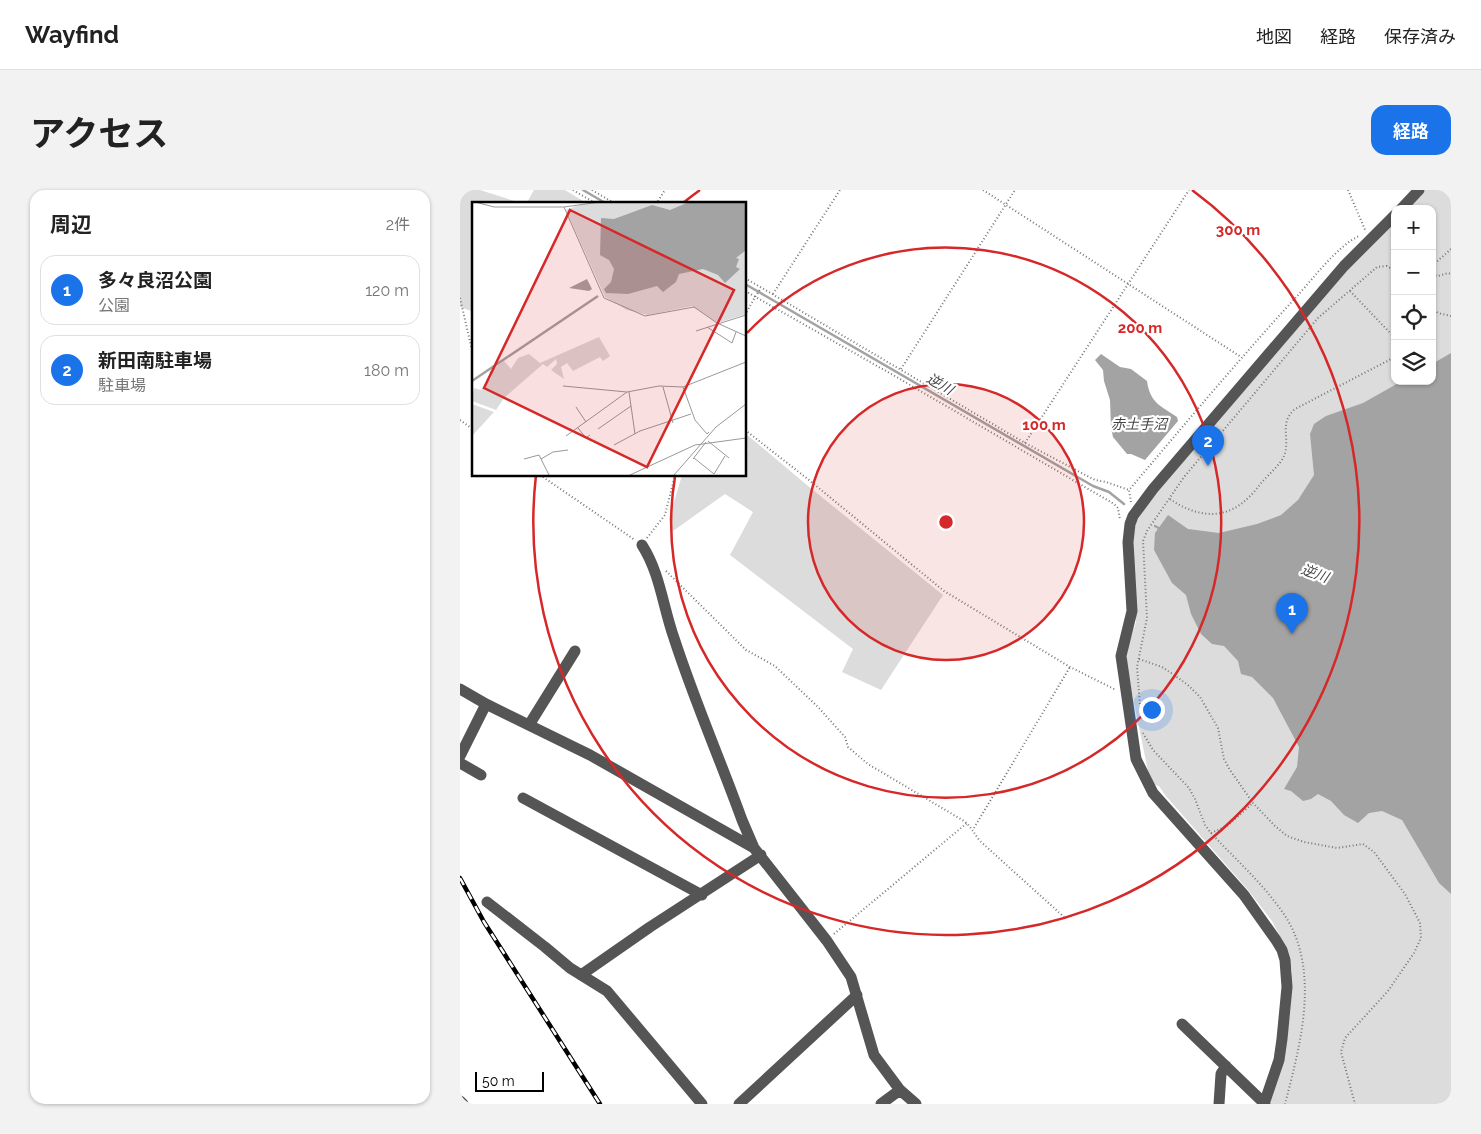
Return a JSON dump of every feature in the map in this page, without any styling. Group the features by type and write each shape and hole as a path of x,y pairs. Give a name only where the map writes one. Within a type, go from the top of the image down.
{"street":[{"path":"1405,205 1419,190"},
{"path":"1182,1024 1264,1103 1279,1060 1287,987 1285,960 1276,940 1244,895 1153,793 1136,759 1121,656 1132,611 1128,542 1130,524 1153,489 1344,266 1391,219"},
{"path":"642,545 649,555 674,638 742,820 757,852 827,941 851,976 874,1055 900,1090 916,1104"},
{"path":"529,725 575,651"},
{"path":"460,689 486,704 590,755 757,852"},
{"path":"460,756 486,704"},
{"path":"460,763 481,775"},
{"path":"523,798 702,895"},
{"path":"581,975 650,927 702,895 757,852"},
{"path":"486,902 581,975 607,991 702,1104"},
{"path":"739,1104 857,995"},
{"path":"1218,1104 1221,1074 1226,1066"},
{"path":"881,1104 900,1090"},
{"path":"460,1101 463,1104"}],"path":[{"path":"573,190 594,202"},
{"path":"592,190 613,202"},
{"path":"657,202 665,190"},
{"path":"773,294 840,190"},
{"path":"982,190 1241,357"},
{"path":"901,369 1015,190"},
{"path":"1026,443 1189,190"},
{"path":"1129,490 1241,357 1335,255 1354,238 1366,232 1348,190"},
{"path":"1436,262 1451,249"},
{"path":"1142,724 1137,667 1147,618 1143,540 1147,531 1184,477 1318,318 1376,267 1387,266 1391,268"},
{"path":"1436,276 1451,274"},
{"path":"746,279 1026,443 1095,480 1129,490"},
{"path":"746,313 761,288"},
{"path":"1349,290 1391,334"},
{"path":"746,292 1106,499 1118,508 1120,523"},
{"path":"460,298 472,350"},
{"path":"1436,311 1451,316"},
{"path":"1170,499 1182,507 1200,514 1219,513 1241,504 1282,460 1287,445 1285,425 1290,414 1391,359"},
{"path":"460,420 472,429"},
{"path":"746,431 944,591 1070,667 1108,688 1126,693"},
{"path":"541,476 642,545 664,515 675,476"},
{"path":"1129,490 1132,500 1130,506"},
{"path":"1120,513 1125,511"},
{"path":"662,567 746,650 775,666 832,722 845,737 848,747 868,764 974,829 980,840 1064,917"},
{"path":"1139,659 1162,667 1188,685 1200,697 1218,728 1224,759 1230,770 1253,802 1274,826 1287,836 1304,842 1337,848 1363,844 1374,852 1405,894 1420,923 1421,938 1414,953 1388,991 1345,1038 1341,1052 1355,1104"},
{"path":"974,829 1070,667"},
{"path":"1143,733 1153,750 1189,788 1205,825 1211,833 1265,891 1287,919 1299,946 1303,966 1304,998 1300,1041 1284,1104"},
{"path":"1211,833 1227,826 1253,802"},
{"path":"827,941 966,823"}],"shaded area":[{"path":"460,190 480,190 518,202 472,202 472,311 460,307"},
{"path":"534,190 565,190 585,202 527,202"},
{"path":"1425,190 1451,190 1451,1104 1269,1104 1290,1015 1292,971 1288,951 1272,921 1248,890 1159,786 1155,785 1148,771 1126,664 1128,647 1136,622 1133,536 1136,522 1156,492 1350,266 1391,227 1391,385 1436,385 1436,205 1412,205"},
{"path":"746,434 943,595 881,690 842,672 853,649 730,555 753,512 725,494 673,531 669,519 682,476 746,476 746,452 748,450 746,449"}],"water":[{"path":"1451,353 1451,894 1439,883 1402,820 1382,811 1369,813 1358,823 1344,815 1331,801 1318,794 1311,799 1303,801 1291,791 1284,789 1297,767 1299,747 1273,698 1252,677 1241,674 1238,661 1224,646 1212,644 1201,634 1191,614 1186,595 1172,583 1154,550 1155,533 1168,515 1188,529 1219,533 1257,524 1281,515 1298,500 1314,475 1310,434 1314,424 1326,416 1363,403 1395,385 1436,385 1436,362"},
{"name":"赤土手沼","path":"1101,354 1120,367 1131,369 1147,381 1148,388 1157,403 1177,417 1178,421 1145,460 1127,454 1113,437 1110,400 1104,381 1103,370 1095,360"}],"waterway":[{"name":"逆川","path":"583,190 604,202"},
{"name":"逆川","path":"746,285 1093,486 1109,492 1124,504"},
{"name":"逆川","path":"1155,526 1162,530"}],"railway":[{"path":"460,878 484,922 600,1104"}],"place":[{"name":"新田南駐車場","path":"1208,466"},
{"name":"多々良沼公園","path":"1292,634"}]}
